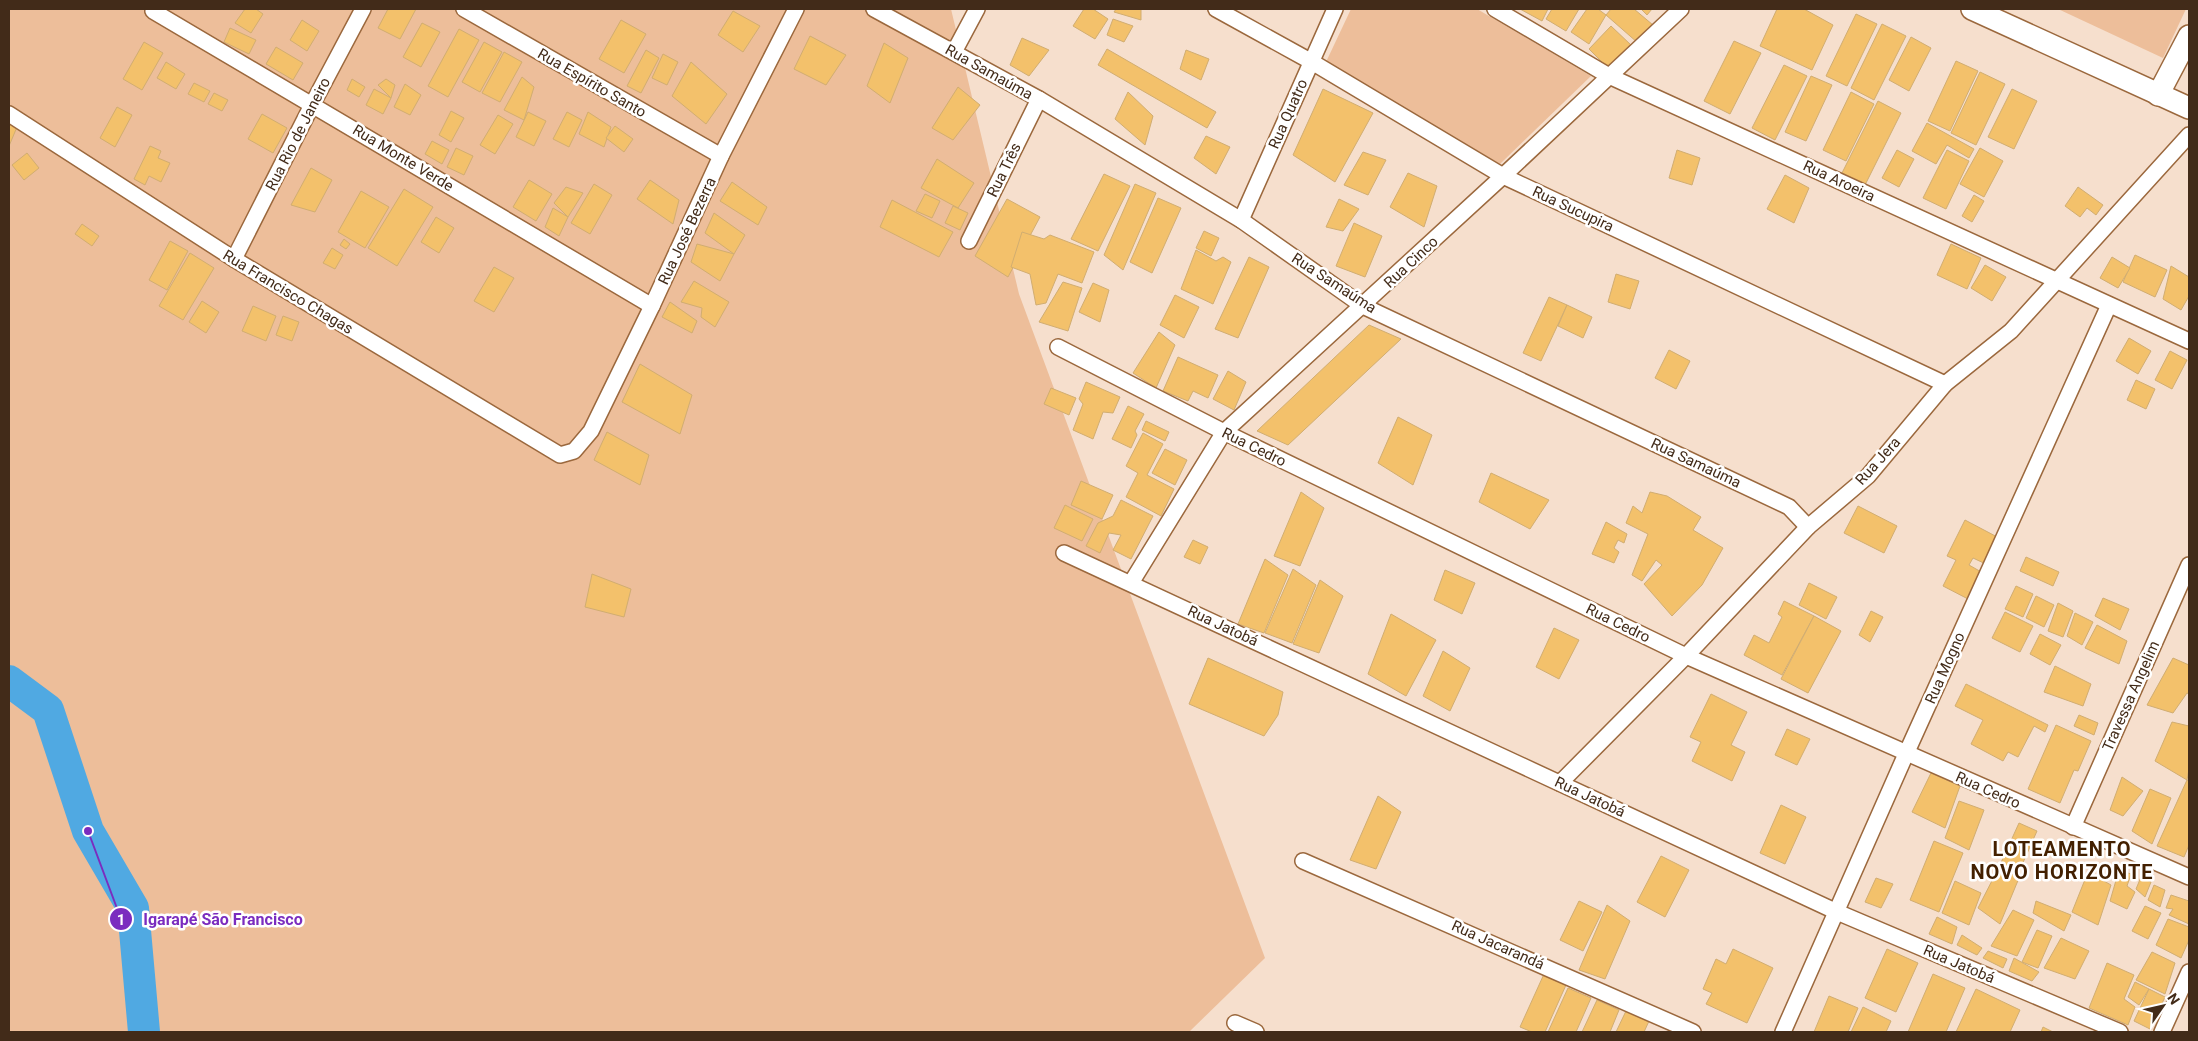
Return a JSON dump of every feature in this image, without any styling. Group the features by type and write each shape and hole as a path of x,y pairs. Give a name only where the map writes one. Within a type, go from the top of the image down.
{"street":[{"name":"Rua Rio de Janeiro","path":"234,260 363,9"},
{"name":"Rua Espírito Santo","path":"464,9 721,156"},
{"name":"Rua José Bezerra","path":"574,451 591,431 652,306 721,156 796,9"},
{"name":"Rua Samaúma","path":"874,9 1039,99 1241,220 1363,306 1789,507 1808,527"},
{"path":"954,52 977,9"},
{"name":"Rua Sucupira","path":"1216,9 1312,62 1503,176 1945,384"},
{"name":"Rua Quatro","path":"1241,220 1334,9"},
{"name":"Rua Aroeira","path":"1495,9 1608,76 2189,341"},
{"name":"Rua Cinco","path":"1131,583 1224,432 1363,306 1680,9"},
{"path":"1972,9 2189,108"},
{"name":"Rua Monte Verde","path":"153,11 652,306"},
{"path":"2158,95 2189,36"},
{"name":"Rua Três","path":"969,241 1039,99"},
{"name":"Rua Francisco Chagas","path":"9,114 234,260 560,455 574,451"},
{"name":"Rua Jera","path":"1560,783 1686,656 1808,527 1868,476 1945,384 2011,331 2189,135"},
{"name":"Rua Mogno","path":"1783,1032 1906,754 2109,305"},
{"name":"Rua Cedro","path":"1058,347 1224,432 1686,656 2189,877"},
{"name":"Rua Jatobá","path":"1064,552 1837,912 2120,1032"},
{"name":"Travessa Angelim","path":"2073,827 2189,565"},
{"name":"Rua Jacarandá","path":"1303,861 1420,910 1693,1032"},
{"path":"2162,1032 2189,972"},
{"path":"1235,1023 1256,1032"}],"shaded area":[{"path":"9,9 951,9 1019,294 1265,958 1189,1032 9,1032"},
{"path":"1351,9 1477,9 1591,76 1500,164 1326,62"},
{"path":"2058,9 2186,9 2163,58"}],"building":[{"path":"245,9 256,9 263,14 251,33 235,23"},
{"path":"388,9 416,9 400,39 378,28"},
{"path":"1084,9 1093,9 1108,19 1095,39 1073,26"},
{"path":"1116,9 1141,9 1141,20 1114,12"},
{"path":"1520,9 1548,9 1542,21"},
{"path":"1552,9 1579,9 1566,31 1546,19"},
{"path":"1587,9 1598,9 1606,15 1589,44 1571,32"},
{"path":"1611,9 1634,9 1653,25 1638,43 1606,15"},
{"path":"1641,9 1652,9 1647,15"},
{"path":"1777,9 1804,9 1833,25 1812,70 1760,46"},
{"path":"733,11 760,26 743,52 718,35"},
{"path":"1856,14 1877,24 1847,86 1826,76"},
{"path":"1113,19 1133,26 1124,42 1107,35"},
{"path":"302,20 319,31 307,51 290,40"},
{"path":"621,20 646,34 624,73 599,59"},
{"path":"422,23 440,32 421,67 403,57"},
{"path":"1882,24 1906,36 1874,100 1851,88"},
{"path":"1611,26 1631,45 1609,69 1589,49"},
{"path":"230,28 256,40 249,54 224,42"},
{"path":"459,29 479,40 448,97 428,86"},
{"path":"810,36 846,55 826,85 794,69"},
{"path":"1911,37 1931,48 1909,91 1889,80"},
{"path":"1022,38 1049,50 1029,76 1010,65"},
{"path":"1734,41 1761,53 1730,114 1704,101"},
{"path":"144,42 163,53 142,90 123,79"},
{"path":"484,42 502,52 480,92 462,82"},
{"path":"884,43 908,58 890,103 867,86"},
{"path":"276,47 303,63 293,80 266,64"},
{"path":"1107,49 1216,112 1207,128 1098,65"},
{"path":"646,50 659,58 641,93 627,86"},
{"path":"1186,50 1209,59 1201,80 1180,69"},
{"path":"504,52 522,62 500,102 482,93"},
{"path":"663,54 678,62 667,85 652,78"},
{"path":"1956,61 1978,71 1950,131 1928,121"},
{"path":"166,62 185,74 176,89 157,78"},
{"path":"691,62 727,94 706,124 672,96"},
{"path":"1784,65 1807,76 1775,140 1752,128"},
{"path":"1980,72 2005,84 1976,145 1951,133"},
{"path":"1811,76 1832,85 1806,141 1785,132"},
{"path":"522,77 534,87 524,120 504,110"},
{"path":"352,79 365,87 359,97 347,90"},
{"path":"386,79 395,85 391,98 378,85"},
{"path":"194,83 210,91 204,102 188,94"},
{"path":"405,84 421,95 410,115 394,107"},
{"path":"958,87 980,105 953,140 932,128"},
{"path":"374,89 391,98 383,114 366,105"},
{"path":"1323,89 1373,113 1335,182 1293,155"},
{"path":"2012,89 2037,101 2014,149 1988,137"},
{"path":"1128,92 1153,116 1145,145 1115,119"},
{"path":"1851,92 1874,104 1846,161 1823,150"},
{"path":"214,93 228,100 222,111 208,104"},
{"path":"1878,101 1901,113 1865,185 1842,173"},
{"path":"117,107 132,115 115,147 100,138"},
{"path":"451,111 464,118 451,142 439,135"},
{"path":"528,112 546,121 534,146 516,137"},
{"path":"567,112 582,120 569,147 553,139"},
{"path":"588,112 611,127 604,147 579,134"},
{"path":"262,114 287,128 273,153 248,139"},
{"path":"498,115 513,124 495,154 480,145"},
{"path":"1927,123 1974,149 1969,158 1947,145 1936,164 1912,151"},
{"path":"9,124 17,127 9,146"},
{"path":"615,126 633,139 624,152 606,138"},
{"path":"1206,136 1230,147 1216,174 1194,158"},
{"path":"432,141 449,150 442,164 425,154"},
{"path":"150,146 161,151 158,158 170,163 161,182 149,176 145,185 134,179"},
{"path":"456,148 473,156 464,175 447,167"},
{"path":"1980,148 2003,161 1984,197 1960,184"},
{"path":"1677,150 1700,158 1692,185 1669,178"},
{"path":"1897,150 1914,159 1899,187 1882,178"},
{"path":"1947,150 1969,161 1946,209 1923,198"},
{"path":"1363,152 1386,160 1368,195 1344,185"},
{"path":"27,153 39,168 24,180 12,165"},
{"path":"937,159 974,183 958,208 921,188"},
{"path":"311,168 332,180 315,212 291,205"},
{"path":"1408,173 1437,186 1424,227 1390,207"},
{"path":"1104,174 1130,186 1098,251 1071,239"},
{"path":"1785,175 1809,188 1794,223 1767,209"},
{"path":"529,180 552,194 536,221 513,207"},
{"path":"650,180 679,200 673,224 637,199"},
{"path":"732,182 767,207 758,225 720,201"},
{"path":"594,184 612,195 590,234 571,223"},
{"path":"1135,184 1156,193 1123,270 1104,255"},
{"path":"566,187 583,193 568,217 554,203"},
{"path":"2078,187 2103,205 2096,215 2087,208 2080,217 2065,206"},
{"path":"404,189 433,207 397,266 368,248"},
{"path":"361,191 389,207 365,248 338,232"},
{"path":"925,194 940,201 932,218 916,211"},
{"path":"1974,195 1984,201 1972,222 1962,216"},
{"path":"1158,198 1181,208 1152,273 1130,262"},
{"path":"1007,199 1040,217 1008,277 975,256"},
{"path":"1339,199 1359,209 1343,231 1326,227"},
{"path":"892,200 953,232 939,257 880,227"},
{"path":"953,206 968,213 960,230 945,223"},
{"path":"553,208 568,217 559,236 545,227"},
{"path":"714,213 745,235 734,254 705,233"},
{"path":"436,217 454,228 439,253 421,242"},
{"path":"1354,223 1382,236 1365,277 1336,266"},
{"path":"82,224 99,236 92,246 75,234"},
{"path":"1204,231 1219,238 1211,256 1196,248"},
{"path":"1022,232 1044,239 1050,235 1094,252 1082,283 1058,274 1046,303 1036,305 1030,274 1011,267"},
{"path":"344,239 350,244 346,249 340,245"},
{"path":"170,241 188,251 167,290 149,280"},
{"path":"697,244 734,254 720,281 691,262"},
{"path":"1951,244 1981,258 1967,289 1937,275"},
{"path":"332,248 343,255 335,269 323,263"},
{"path":"1196,250 1216,261 1223,257 1231,262 1213,304 1181,289"},
{"path":"190,253 214,268 183,320 159,306"},
{"path":"2135,255 2167,270 2155,297 2123,282"},
{"path":"1249,257 1269,267 1238,338 1215,329"},
{"path":"2112,257 2130,268 2118,288 2100,278"},
{"path":"1985,265 2006,277 1992,301 1971,288"},
{"path":"2171,266 2189,277 2189,296 2181,310 2163,299"},
{"path":"494,267 514,278 494,312 474,301"},
{"path":"1616,274 1639,281 1630,309 1608,302"},
{"path":"694,281 729,302 715,327 701,317 702,308 681,302"},
{"path":"1063,282 1082,288 1068,331 1039,322"},
{"path":"1093,283 1109,290 1100,322 1079,312"},
{"path":"1175,295 1199,307 1184,338 1160,325"},
{"path":"1549,297 1567,305 1541,361 1523,353"},
{"path":"202,301 219,312 206,333 189,322"},
{"path":"670,302 697,321 692,333 662,317"},
{"path":"1567,305 1592,317 1583,338 1558,326"},
{"path":"253,306 276,316 266,341 242,331"},
{"path":"283,316 299,322 292,341 276,335"},
{"path":"1369,325 1401,339 1288,445 1257,431"},
{"path":"1159,332 1175,345 1156,388 1133,373"},
{"path":"2129,338 2151,351 2138,374 2116,361"},
{"path":"1669,350 1690,361 1676,389 1655,378"},
{"path":"2170,351 2187,360 2172,389 2155,380"},
{"path":"1178,357 1218,375 1208,398 1193,391 1188,401 1163,391"},
{"path":"640,364 692,395 680,434 622,402"},
{"path":"1228,371 1246,382 1234,410 1213,399"},
{"path":"2136,380 2155,389 2146,409 2127,400"},
{"path":"1086,382 1120,397 1113,413 1103,412 1093,439 1073,430 1083,404 1079,399"},
{"path":"1051,388 1076,398 1069,415 1044,404"},
{"path":"1128,406 1144,414 1135,431 1137,435 1131,448 1112,439"},
{"path":"1398,417 1432,435 1413,485 1378,463"},
{"path":"1146,421 1169,432 1165,441 1142,430"},
{"path":"607,432 649,455 640,485 594,460"},
{"path":"1143,433 1163,444 1147,475 1174,489 1161,516 1126,497 1138,473 1126,466"},
{"path":"1165,449 1187,460 1175,485 1152,473"},
{"path":"1491,473 1549,500 1530,529 1479,502"},
{"path":"1081,481 1113,495 1102,519 1071,505"},
{"path":"1301,492 1324,508 1300,566 1274,556"},
{"path":"1650,492 1667,496 1701,517 1693,530 1723,548 1702,585 1672,616 1644,584 1662,565 1656,560 1642,581 1632,575 1648,534 1626,523 1633,506 1642,513"},
{"path":"1121,500 1153,516 1131,559 1113,550 1121,535 1109,533 1100,553 1086,546 1098,523 1113,516"},
{"path":"1065,505 1093,519 1082,541 1054,528"},
{"path":"1858,506 1897,526 1884,553 1844,533"},
{"path":"1965,520 2001,539 1988,565 1973,558 1969,565 1983,573 1970,600 1943,586 1956,560 1947,556"},
{"path":"1606,522 1627,534 1624,543 1618,540 1614,548 1619,552 1614,563 1592,554"},
{"path":"1193,540 1208,547 1200,564 1184,557"},
{"path":"2026,557 2059,572 2053,586 2020,571"},
{"path":"1265,559 1288,575 1264,633 1238,624"},
{"path":"1293,569 1316,585 1292,643 1265,633"},
{"path":"1445,570 1475,583 1462,614 1434,600"},
{"path":"592,574 631,589 624,617 585,607"},
{"path":"1320,580 1343,596 1319,653 1293,644"},
{"path":"1809,583 1837,597 1826,619 1799,605"},
{"path":"2016,586 2033,594 2023,617 2005,609"},
{"path":"2036,596 2054,605 2044,627 2026,618"},
{"path":"2103,598 2129,609 2120,630 2095,616"},
{"path":"1784,601 1814,616 1782,675 1744,655 1754,635 1769,643 1782,617 1778,614"},
{"path":"2058,603 2073,611 2063,637 2048,631"},
{"path":"1871,611 1883,617 1870,642 1859,635"},
{"path":"2005,612 2033,626 2020,652 1992,638"},
{"path":"2075,613 2093,622 2082,645 2067,636"},
{"path":"1391,614 1436,640 1406,696 1368,674"},
{"path":"1814,616 1841,631 1808,693 1781,679"},
{"path":"2097,625 2127,641 2119,664 2085,648"},
{"path":"1554,628 1579,640 1559,679 1536,667"},
{"path":"2040,634 2061,645 2050,665 2030,654"},
{"path":"1443,651 1470,668 1450,711 1423,696"},
{"path":"1208,658 1283,692 1278,715 1264,736 1189,704"},
{"path":"2173,658 2189,665 2189,694 2187,693 2173,713 2147,705"},
{"path":"2055,666 2091,684 2083,706 2044,692"},
{"path":"1966,684 2048,725 2045,732 2034,726 2018,757 2008,752 2003,761 1971,744 1983,720 1955,706"},
{"path":"1711,694 1747,712 1731,745 1745,752 1732,781 1692,761 1701,742 1690,737"},
{"path":"2079,715 2098,723 2094,735 2074,726"},
{"path":"2172,722 2189,726 2189,769 2187,780 2155,761"},
{"path":"2056,725 2091,741 2078,771 2074,770 2060,803 2028,789"},
{"path":"1787,729 1810,739 1797,765 1775,755"},
{"path":"1931,773 1960,786 1945,828 1912,812"},
{"path":"2122,777 2143,791 2123,816 2110,810"},
{"path":"2187,780 2189,781 2189,845 2184,857 2157,846"},
{"path":"2150,789 2171,798 2152,844 2132,831"},
{"path":"1378,796 1401,812 1376,869 1350,860"},
{"path":"1959,801 1984,810 1969,850 1945,838"},
{"path":"1781,805 1806,817 1785,864 1760,853"},
{"path":"2019,823 2037,831 2021,867 1999,867"},
{"path":"1934,841 1963,853 1939,912 1910,900"},
{"path":"1661,856 1689,870 1665,917 1637,902"},
{"path":"1999,867 2019,878 2000,924 1978,908"},
{"path":"2119,870 2131,874 2127,886 2135,892 2127,909 2110,901"},
{"path":"2088,872 2111,885 2098,925 2072,912"},
{"path":"2141,877 2151,882 2145,897 2136,889"},
{"path":"1876,878 1893,884 1881,908 1865,902"},
{"path":"1955,881 1981,893 1969,925 1942,913"},
{"path":"2154,885 2165,890 2160,907 2148,900"},
{"path":"2171,895 2189,901 2189,924 2169,915 2173,909 2166,908"},
{"path":"1579,901 1602,912 1583,951 1560,940"},
{"path":"2036,901 2071,915 2064,931 2033,913"},
{"path":"1607,905 1630,921 1605,979 1579,970"},
{"path":"2145,906 2161,913 2148,939 2132,931"},
{"path":"2013,910 2034,920 2017,956 1991,946"},
{"path":"1937,917 1957,927 1952,944 1929,934"},
{"path":"2168,919 2189,927 2189,940 2181,958 2156,945"},
{"path":"2037,930 2052,936 2038,968 2022,962"},
{"path":"1962,935 1982,948 1977,955 1957,945"},
{"path":"2061,938 2089,951 2075,979 2044,968"},
{"path":"1733,949 1773,968 1747,1023 1706,1004 1712,993 1703,989 1716,959 1726,964"},
{"path":"1887,949 1918,963 1896,1012 1865,998"},
{"path":"1988,951 2007,959 2003,968 1983,958"},
{"path":"2152,952 2175,963 2165,994 2136,980"},
{"path":"2014,958 2039,972 2032,981 2009,971"},
{"path":"2107,963 2134,975 2124,999 2135,1007 2128,1025 2089,1008"},
{"path":"1544,974 1566,985 1545,1032 1532,1032 1520,1027"},
{"path":"1933,974 1965,988 1946,1032 1908,1032"},
{"path":"2135,982 2149,989 2139,1005 2128,997"},
{"path":"1568,988 1591,998 1576,1032 1548,1032"},
{"path":"1976,989 2020,1010 2010,1032 1956,1032"},
{"path":"2149,989 2165,997 2150,1029 2134,1021"},
{"path":"1829,996 1858,1008 1848,1032 1814,1032"},
{"path":"1597,1000 1619,1010 1610,1032 1582,1032"},
{"path":"1863,1007 1891,1021 1886,1032 1851,1032"},
{"path":"1626,1011 1649,1021 1644,1032 1616,1032"},
{"path":"2043,1027 2053,1032 2041,1032"}],"waterway":[{"path":"9,681 48,710 88,831 133,908 144,1032"}],"place":[{"name":"Igarapé São Francisco","path":"88,831"}],"district":[{"name":"LOTEAMENTO NOVO HORIZONTE","path":"2062,860"}]}
